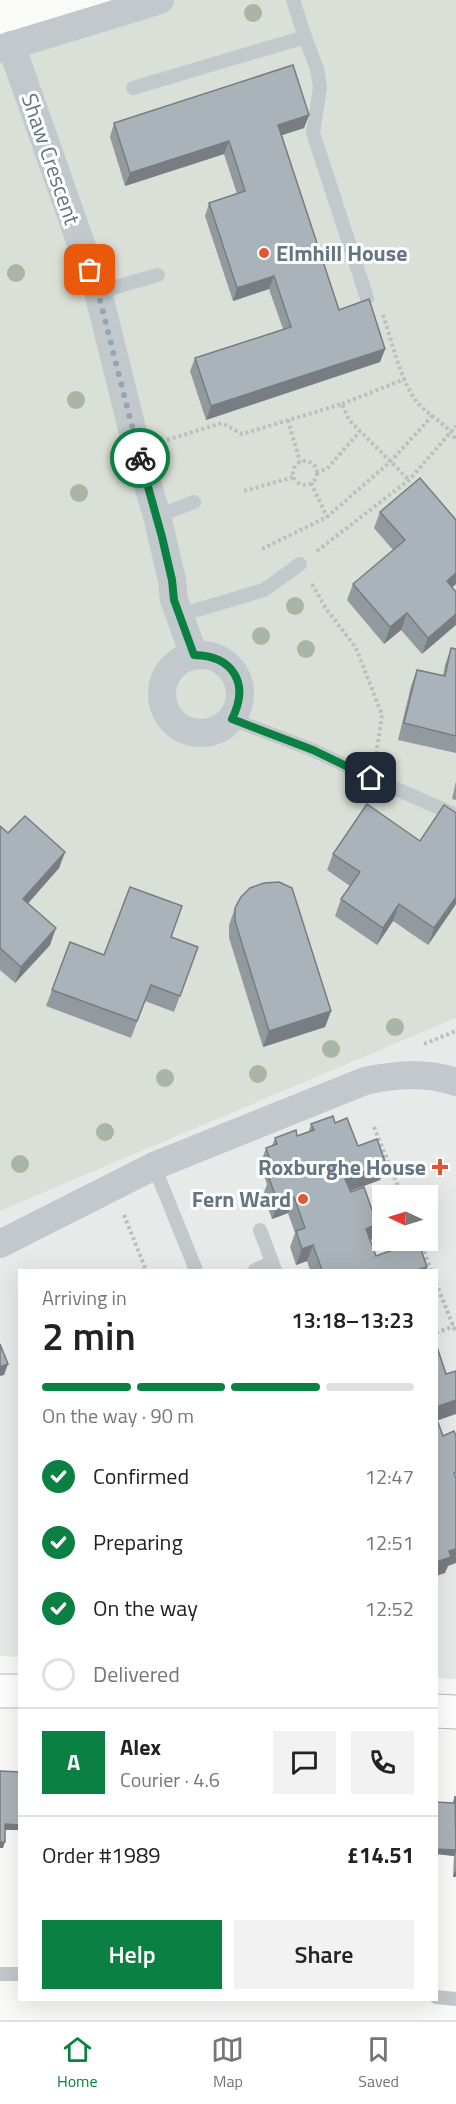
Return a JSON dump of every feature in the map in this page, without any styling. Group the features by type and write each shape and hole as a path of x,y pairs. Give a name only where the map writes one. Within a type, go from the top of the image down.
{"street":[{"path":"6,47 160,0"},
{"name":"Shaw Crescent","path":"6,47 98,292 137,449 157,516 172,580 174,600 194,655"},
{"path":"194,655 209,655 224,662 235,674 240,689 239,704 232,719 216,731 195,734 176,726 167,716 162,704 161,691 164,678 171,667 181,659 194,655"},
{"path":"0,1244 154,1166 365,1081 392,1075 419,1074 456,1082"},
{"path":"0,1691 18,1691"},
{"path":"438,1711 456,1712"}],"lane":[{"path":"293,0 317,69 320,87 313,133 367,298"},
{"path":"133,88 305,37"},
{"path":"98,292 158,275"},
{"path":"157,516 194,502"},
{"path":"180,615 264,590 300,564"},
{"path":"232,719 313,750 456,815"},
{"path":"154,1166 196,1269"},
{"path":"260,1230 274,1267"},
{"path":"0,1974 18,1974"},
{"path":"438,1997 456,1999"}],"path":[{"path":"367,298 380,307 405,379 415,399 451,431 456,441"},
{"path":"137,449 222,423 242,434 342,404 405,379"},
{"path":"342,404 349,420 409,480"},
{"path":"262,549 327,517 391,461 433,415"},
{"path":"288,420 300,462"},
{"path":"371,778 382,715 356,648 324,607 300,564 409,480 456,426"},
{"path":"316,472 327,469 360,431"},
{"path":"300,462 314,465 316,476 311,483 303,484 294,477 293,470 300,462"},
{"path":"244,491 294,477"},
{"path":"311,483 327,517"},
{"path":"374,1127 398,1185"},
{"path":"112,1187 146,1269"},
{"path":"424,1251 431,1269"},
{"path":"438,1288 456,1332"},
{"path":"438,1332 454,1326"}],"shaded area":[{"path":"160,0 456,0 456,1018 0,1211 0,49"},
{"path":"456,1018 456,1679 438,1678 438,1269 18,1269 18,1657 0,1656 0,1211"}],"building":[{"name":"Elmhill House","path":"293,65 309,115 278,125 339,310 369,299 385,349 211,406 195,358 291,327 274,276 237,288 209,203 245,191 229,141 130,173 114,123"},
{"path":"420,478 456,520 456,573 447,581 456,592 456,614 428,638 407,613 390,627 353,584 405,540 380,512"},
{"path":"451,648 456,649 456,736 404,723 417,670 445,676"},
{"path":"367,804 420,841 444,805 456,813 456,897 434,928 399,904 383,928 341,899 360,872 333,854"},
{"path":"25,816 65,852 23,899 56,928 21,967 0,948 0,826 8,833"},
{"path":"279,882 292,888 331,1011 269,1031 235,921 235,908 250,888 264,883"},
{"path":"130,887 182,906 171,937 198,947 180,996 151,985 137,1021 52,990 70,942 104,955"},
{"name":"Fern Ward","path":"333,1116 335,1123 347,1118 358,1146 377,1139 386,1164 345,1179 351,1192 364,1187 372,1210 372,1226 366,1229 372,1251 376,1256 390,1251 421,1251 427,1267 420,1269 322,1269 313,1245 302,1249 296,1231 305,1228 294,1197 278,1203 269,1178 276,1176 266,1148 277,1144 275,1138 296,1130 297,1136 314,1130 311,1124"},
{"path":"0,1344 8,1364 0,1367"},
{"path":"438,1350 446,1374 456,1371 456,1400 438,1406"},
{"path":"438,1422 443,1436 454,1431 456,1436 456,1473 454,1473 456,1478 456,1549 449,1551 451,1557 438,1561"},
{"path":"0,1771 18,1772 18,1825 5,1824 5,1842 0,1842"},
{"path":"455,1796 456,1850 438,1849 438,1802 454,1803"}],"way so far":[{"path":"90,270 98,292 140,458"}],"place":[{"name":"Elmhill House","path":"264,253"},
{"name":"Roxburghe House","path":"440,1167"},
{"name":"Fern Ward","path":"303,1199"}],"route":[{"path":"140,458 157,516 172,580 174,600 194,655 209,655 224,662 235,674 240,689 239,704 232,719 313,750 371,778"}]}
